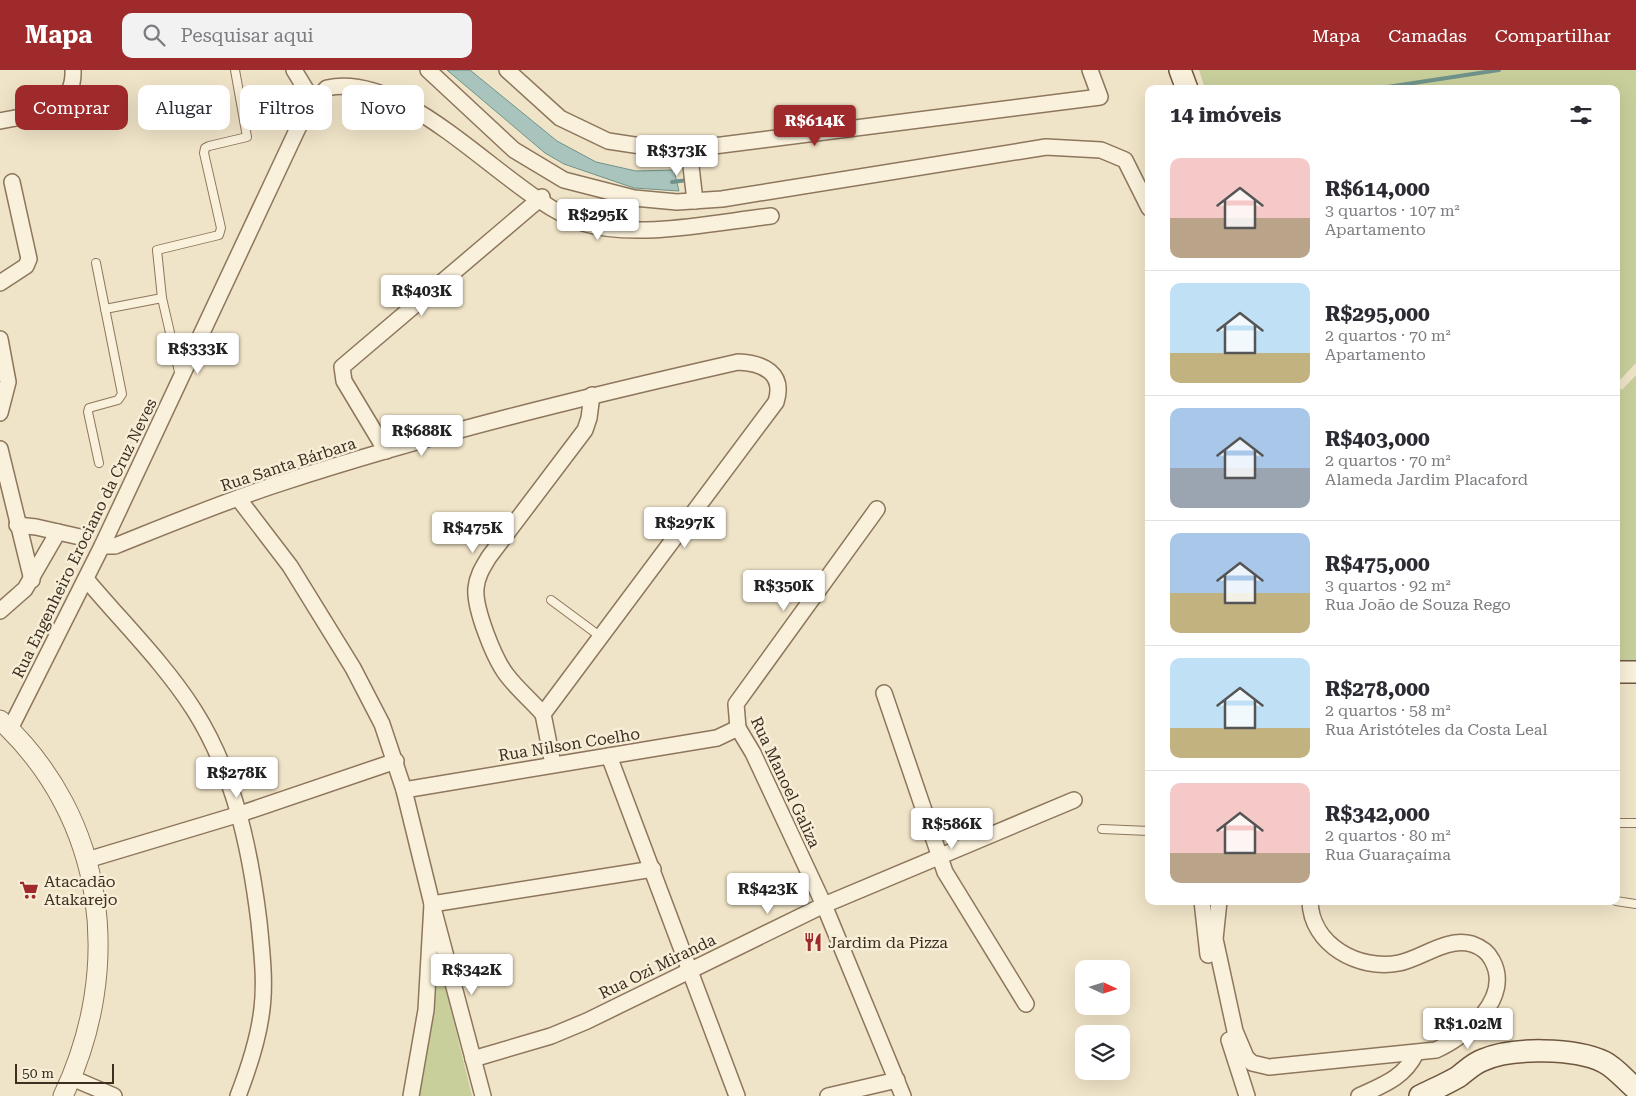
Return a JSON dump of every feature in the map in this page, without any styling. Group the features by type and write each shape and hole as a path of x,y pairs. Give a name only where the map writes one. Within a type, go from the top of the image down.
{"main road":[{"path":"1620,672 1636,672"},
{"path":"1420,1096 1456,1078 1481,1060 1513,1052 1571,1053 1589,1056 1606,1063 1636,1089"}],"street":[{"path":"0,121 43,111 64,100 73,85 73,70"},
{"path":"294,70 303,85"},
{"path":"507,70 560,118 608,140 674,151 689,151 1100,97 1090,70"},
{"name":"Rua Engenheiro Erociano da Cruz Neves","path":"332,86 357,73"},
{"path":"432,81 514,150 564,180 634,198 677,202 695,199 722,199 1046,147 1101,150 1125,160 1145,200"},
{"path":"468,128 561,213 583,223 632,230 771,216"},
{"name":"Rua Engenheiro Erociano da Cruz Neves","path":"5,724 86,579 297,130"},
{"path":"503,162 514,150"},
{"path":"689,151 695,199"},
{"path":"0,283 26,266 28,259 12,182"},
{"path":"386,451 344,381 341,374 342,366 542,197"},
{"path":"0,339 8,382 0,413"},
{"name":"Rua Santa Bárbara","path":"102,546 115,546 281,483 386,451 592,395 738,362 751,362 763,367 778,382 779,392 776,402 601,637"},
{"path":"553,764 543,714 507,675 499,663 478,607 475,590 478,575 489,556 585,430 589,418 592,395"},
{"path":"0,449 17,525 32,580"},
{"path":"238,498 290,566 321,613 354,668 382,724 396,761 404,790 483,1096"},
{"name":"Rua Manoel Galiza","path":"877,509 736,704 738,728 753,753 824,905 903,1096"},
{"path":"17,525 80,537"},
{"path":"0,611 25,589 32,580 58,532"},
{"path":"86,579 171,678 195,711 226,777 240,814 255,888 263,981 262,1015 255,1046 238,1096"},
{"path":"543,714 601,637"},
{"path":"884,693 938,856 952,885 1026,1004"},
{"path":"5,724 46,774 74,826 87,860 99,926 98,979 86,1038 72,1078 63,1096"},
{"name":"Rua Nilson Coelho","path":"404,790 717,738 738,728"},
{"path":"609,756 737,1096"},
{"path":"87,860 240,814 396,761"},
{"name":"Rua Ozi Miranda","path":"473,1059 551,1036 587,1021 824,905 1074,800"},
{"path":"432,904 653,869"},
{"path":"410,1096 426,1010 432,904"},
{"path":"1202,905 1205,943 1221,1015 1247,1096"},
{"path":"1218,905 1215,925 1218,956 1241,1049 1252,1063 1269,1067 1436,1050 1454,1042 1475,1025 1488,1008 1495,994 1498,980 1496,967 1482,948 1470,944 1457,943 1399,963 1362,961 1342,954 1326,942 1316,926 1311,905"},
{"path":"1359,1096 1391,1082 1403,1074 1410,1066 1416,1053"},
{"path":"72,1078 114,1096"},
{"path":"828,1096 897,1080"}],"lane":[{"path":"180,379 162,298 156,250 216,237 220,232 204,153 205,148 209,146 247,137 235,70"},
{"path":"96,263 122,394 118,400 89,408 88,412 99,463"},
{"path":"105,308 162,298"},
{"path":"551,600 601,637"},
{"path":"1620,823 1636,823"},
{"path":"1102,829 1145,831"},
{"path":"1620,901 1636,904"}],"green space":[{"path":"1199,70 1636,70 1636,363 1620,380 1620,85 1204,85"},
{"path":"1636,375 1636,662 1620,663 1620,388 1622,390"},
{"path":"437,953 472,1096 419,1096 432,1026"}],"water":[{"path":"447,70 470,70 557,141 596,162 636,171 674,170 679,191 634,188 564,164 545,153"}],"waterway":[{"path":"1400,85 1499,70"},
{"path":"672,182 688,180"}],"place":[{"name":"Atacadão Atakarejo","path":"29,890"},
{"name":"Jardim da Pizza","path":"813,942"}]}
